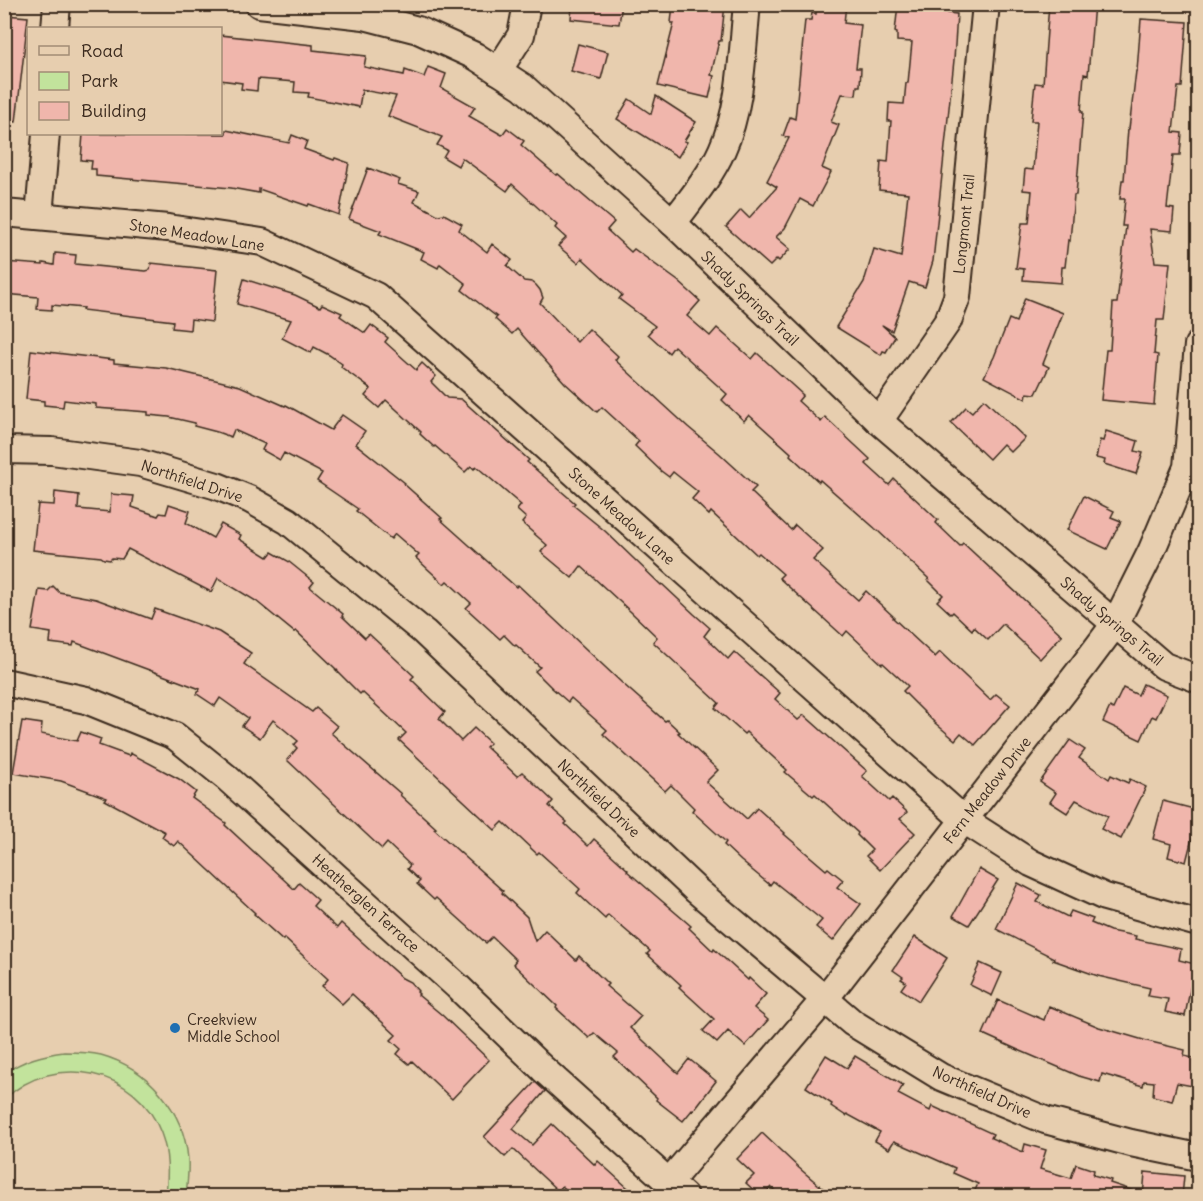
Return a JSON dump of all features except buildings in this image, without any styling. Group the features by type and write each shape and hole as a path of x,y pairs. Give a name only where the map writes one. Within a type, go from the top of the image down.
{"street":[{"path":"55,27 57,4"},
{"path":"498,71 521,35 527,4"},
{"path":"673,223 707,178 722,152 730,130 736,103 747,4"},
{"name":"Longmont Trail","path":"879,421 948,321 957,297 986,4"},
{"name":"Shady Springs Trail","path":"274,5 364,16 418,30 475,56 523,87 673,223 879,421 1164,666 1198,679"},
{"path":"39,216 46,135"},
{"name":"Stone Meadow Lane","path":"4,213 168,228 262,242 376,296 964,820 1030,863 1105,897 1198,923"},
{"name":"Fern Meadow Drive","path":"677,1190 1115,624 1150,552 1187,467 1198,345"},
{"name":"Northfield Drive","path":"4,450 52,451 140,463 217,486 249,499 288,521 424,632 696,890 852,1023 941,1077 1045,1120 1131,1143 1198,1156"},
{"name":"Heatherglen Terrace","path":"4,682 86,700 175,736 226,777 458,986 543,1069 677,1190"}],"green space":[{"path":"64,1052 96,1054 118,1061 134,1070 161,1094 171,1108 185,1141 188,1164 186,1196 166,1196 167,1164 161,1133 149,1111 133,1094 114,1081 92,1074 69,1072 46,1075 24,1084 5,1099 5,1073 33,1059"}],"place":[{"name":"Creekview Middle School","path":"175,1028"}]}
